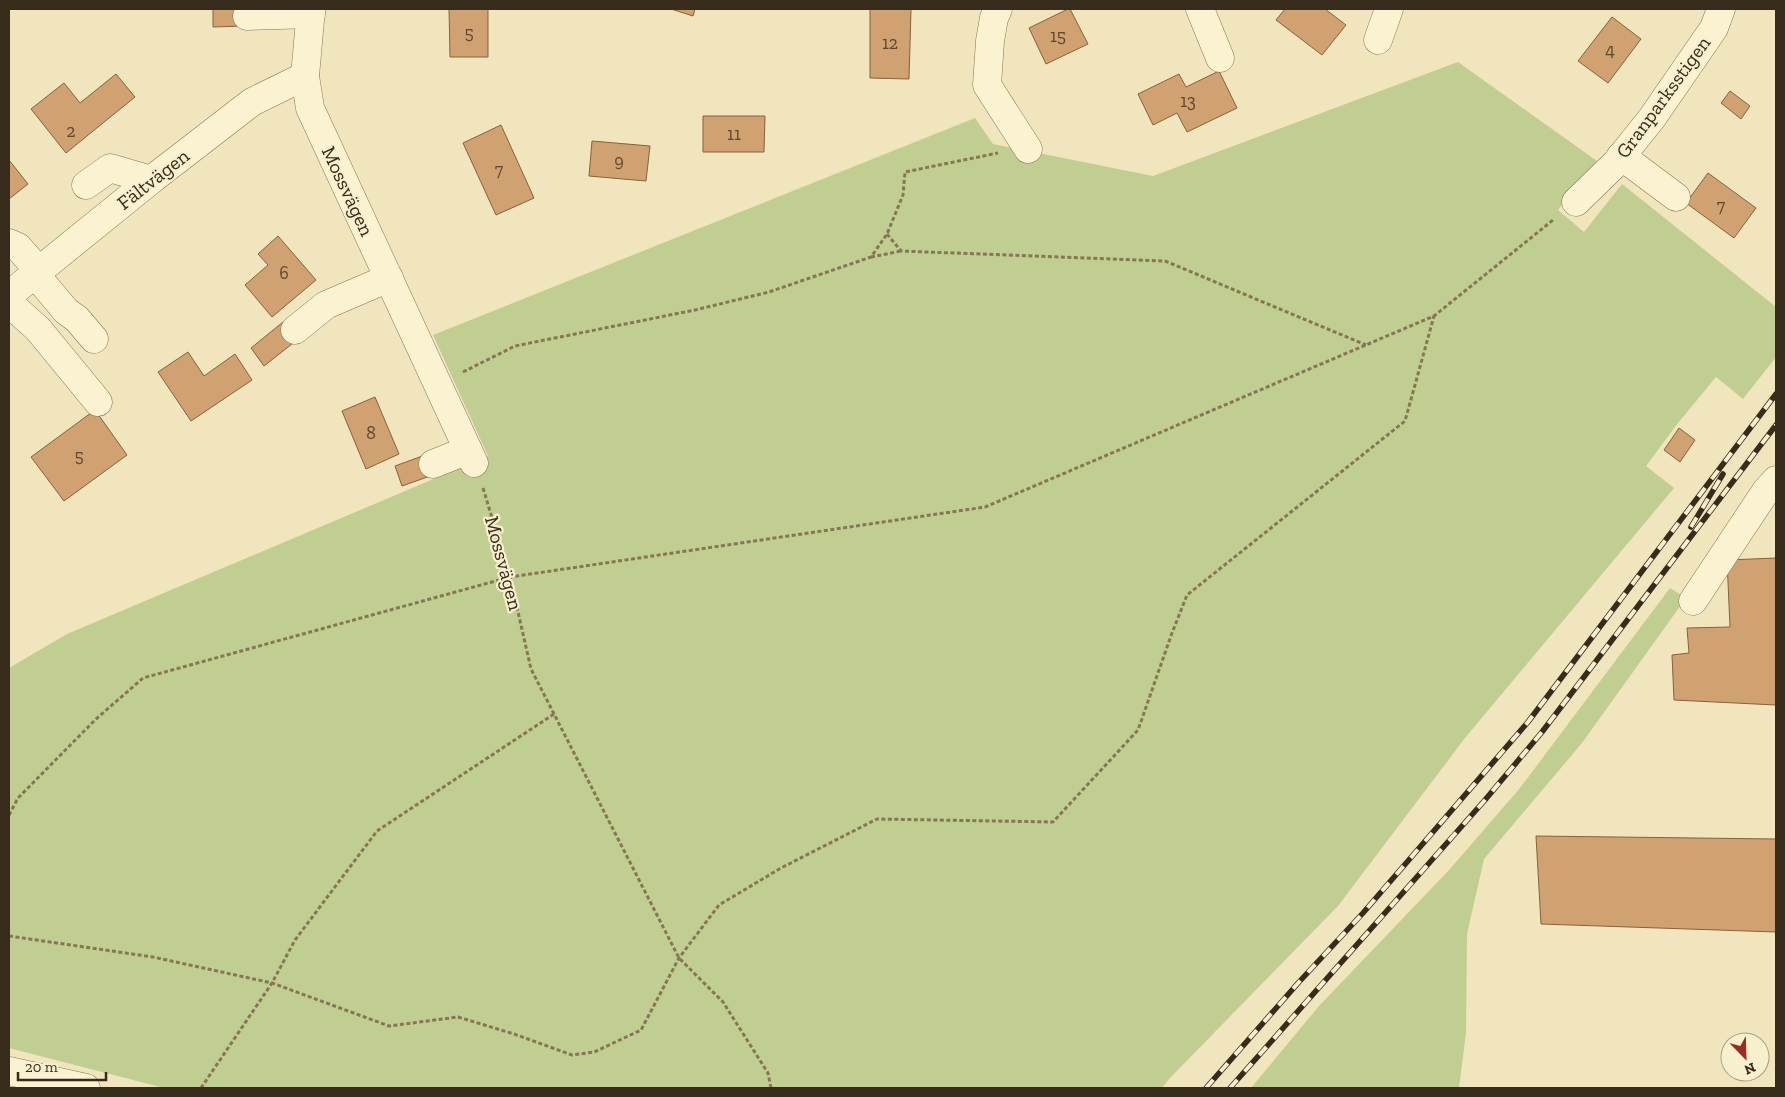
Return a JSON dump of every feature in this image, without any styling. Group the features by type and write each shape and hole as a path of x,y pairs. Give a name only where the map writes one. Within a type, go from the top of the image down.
{"street":[{"path":"998,9 994,18 990,41 987,85 1028,149"},
{"path":"1200,9 1220,58"},
{"path":"1378,40 1389,9"},
{"name":"Granparksstigen","path":"1576,202 1622,156 1652,118 1714,28 1721,9"},
{"path":"247,16 311,11"},
{"name":"Mossvägen","path":"311,11 305,76 310,108 439,384 471,457"},
{"name":"Fältvägen","path":"9,295 151,180 252,102 305,76"},
{"path":"1622,156 1676,197"},
{"path":"86,185 110,168 151,180"},
{"path":"9,243 18,247 66,311 94,339"},
{"path":"295,330 326,306 389,278"},
{"path":"9,303 38,329 98,402"},
{"path":"433,464 471,457"},
{"path":"1693,601 1766,491 1776,480"},
{"path":"9,1071 86,1088"}],"path":[{"path":"871,257 887,234 903,195 905,172 981,156 1028,149"},
{"path":"9,815 18,798 90,725 144,678 510,577 985,507 1434,316 1576,202"},
{"path":"887,234 902,251"},
{"path":"439,384 515,346 695,310 769,292 871,257 902,251 1165,261 1367,345"},
{"path":"9,936 153,957 272,984 389,1026 458,1017 514,1034 572,1055 594,1052 641,1030 679,958 719,905 781,868 877,819 1053,822 1138,730 1187,595 1404,420 1434,316"},
{"name":"Mossvägen","path":"471,457 510,577 531,669 679,958 723,1002 768,1073 771,1088"},
{"path":"201,1088 272,984 295,940 377,831 554,714"}],"green space":[{"path":"1458,62 1597,161 1558,210 1584,232 1622,184 1776,307 1776,357 1743,399 1716,377 1646,466 1674,488 1465,738 1338,906 1162,1088 164,1088 9,1048 9,668 67,634 488,456 433,335 975,118 993,144 1153,176"},
{"path":"1670,588 1686,598 1582,743 1484,859 1467,934 1466,1033 1459,1088 1251,1088 1319,1006 1450,869 1520,788"}],"building":[{"path":"213,9 243,9 243,26 213,27"},
{"path":"449,9 488,9 488,57 450,57"},
{"path":"671,9 695,9 693,16"},
{"path":"870,9 911,9 909,79 870,78"},
{"path":"1070,9 1088,44 1046,64 1029,28"},
{"path":"1285,9 1325,9 1346,25 1322,55 1276,20"},
{"path":"1612,17 1641,39 1608,83 1578,61"},
{"path":"1219,71 1237,108 1187,132 1177,113 1153,125 1138,94 1179,74 1186,87"},
{"path":"116,74 135,97 66,153 31,109 64,83 80,103"},
{"path":"1730,91 1750,106 1741,119 1721,103"},
{"path":"703,116 765,116 764,152 703,152"},
{"path":"501,125 534,198 496,215 463,143"},
{"path":"592,141 650,146 646,181 589,176"},
{"path":"9,160 28,184 9,199"},
{"path":"1708,173 1756,208 1734,238 1686,203"},
{"path":"278,236 316,280 272,317 245,285 268,265 258,254"},
{"path":"283,322 297,340 264,366 251,348"},
{"path":"188,352 204,376 235,354 252,380 191,421 158,372"},
{"path":"375,397 399,454 366,469 342,411"},
{"path":"95,410 127,455 64,501 31,457"},
{"path":"1679,428 1695,440 1680,462 1664,450"},
{"path":"425,455 433,475 402,486 395,466"},
{"path":"1776,558 1776,705 1674,700 1672,655 1689,653 1687,628 1730,627 1727,560"},
{"path":"1536,836 1776,839 1776,932 1541,924"}],"railway":[{"path":"1206,1088 1299,982 1363,913 1528,722 1776,394"},
{"path":"1230,1088 1485,800 1542,732 1776,425"},
{"path":"1691,527 1723,474"}]}
